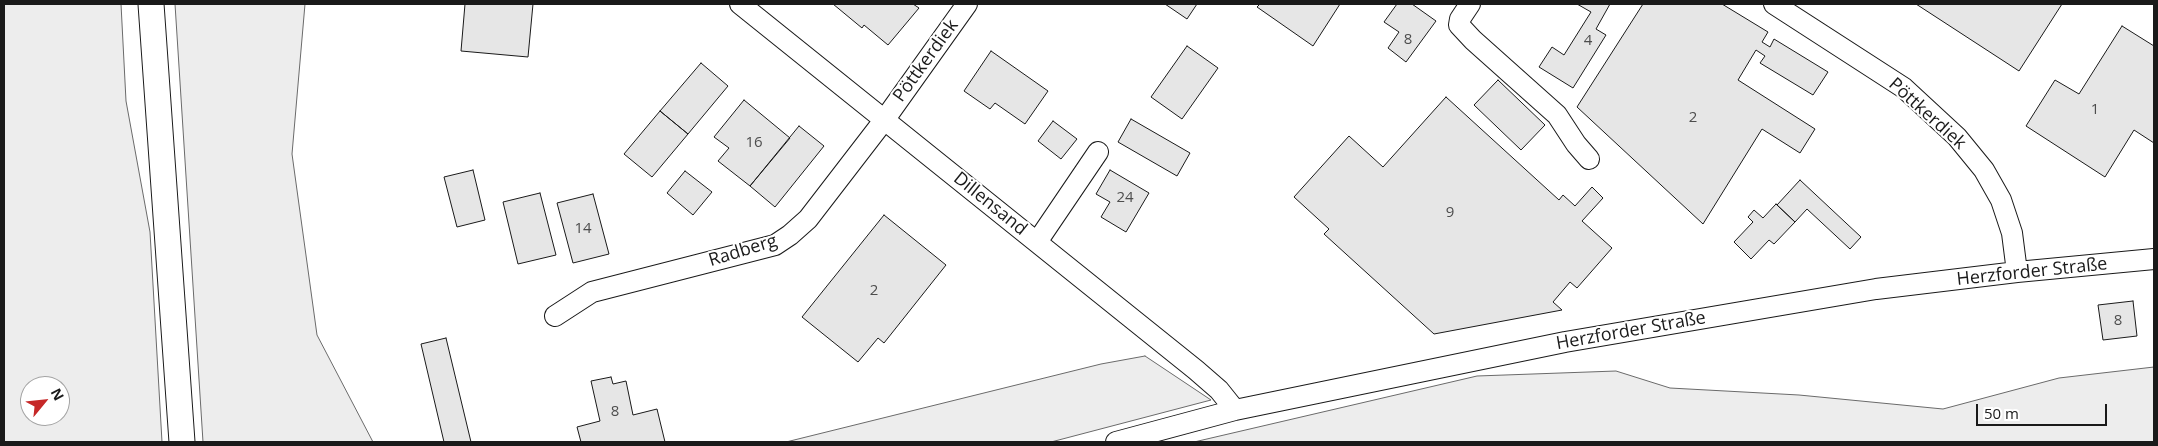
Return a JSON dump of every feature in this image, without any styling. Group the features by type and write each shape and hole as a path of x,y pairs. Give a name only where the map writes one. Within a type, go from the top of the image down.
{"main road":[{"path":"151,4 182,442"}],"street":[{"name":"Dillensand","path":"740,4 1196,370 1218,390 1235,410"},
{"name":"Pöttkerdiek","path":"885,119 967,4"},
{"path":"1470,4 1460,19 1459,25 1473,40 1557,115 1576,144 1589,159"},
{"name":"Pöttkerdiek","path":"1774,4 1904,88 1957,137 1984,170 2001,200 2012,233 2017,272"},
{"name":"Radberg","path":"555,316 592,292 775,245 790,236 808,218 885,119"},
{"path":"1037,242 1098,152"},
{"name":"Herzforder Straße","path":"1116,442 1235,410 1564,342 1876,289 2017,272 2154,259"}],"shaded area":[{"path":"4,4 121,4 126,101 150,232 162,442 4,442"},
{"path":"175,4 305,4 292,154 317,335 373,442 203,442"},
{"path":"1145,356 1211,400 1051,442 786,442 1101,364"},
{"path":"2154,367 2154,442 1194,442 1477,376 1616,371 1670,388 1799,395 1943,409 2059,378"}],"building":[{"path":"465,4 533,4 528,57 461,51"},
{"path":"833,4 913,4 919,8 888,45 864,25 862,28"},
{"path":"1165,4 1197,4 1187,19"},
{"path":"1260,4 1340,4 1313,46 1257,7"},
{"path":"1397,4 1412,4 1436,21 1406,62 1388,48 1399,32 1384,22"},
{"path":"1577,4 1610,4 1596,29 1606,35 1573,88 1539,67 1552,47 1564,55 1591,12"},
{"path":"1643,4 1722,4 1768,32 1762,42 1770,47 1774,39 1828,72 1813,95 1760,63 1765,56 1756,50 1738,80 1815,129 1800,153 1762,129 1703,224 1577,107"},
{"path":"1916,4 2062,4 2019,71"},
{"path":"2122,26 2154,46 2154,143 2134,130 2105,177 2026,126 2055,80 2079,94"},
{"path":"1187,46 1218,68 1182,119 1151,97"},
{"path":"991,51 1048,91 1025,124 995,103 990,109 964,91"},
{"path":"701,63 728,86 688,134 660,111"},
{"path":"1498,80 1545,125 1521,150 1474,105"},
{"path":"1446,97 1559,200 1563,195 1575,206 1592,187 1603,198 1582,221 1612,248 1577,288 1570,282 1553,302 1562,310 1434,334 1324,234 1329,229 1294,197 1349,136 1383,167"},
{"path":"744,100 790,138 750,186 718,161 729,148 714,137"},
{"path":"660,111 688,134 652,177 624,154"},
{"path":"1131,119 1190,153 1177,176 1118,142"},
{"path":"1053,121 1077,139 1061,159 1038,141"},
{"path":"799,126 824,146 775,207 750,186"},
{"path":"473,170 485,220 457,227 444,177"},
{"path":"1110,170 1149,193 1126,232 1101,217 1110,202 1096,194"},
{"path":"685,171 712,192 693,215 667,193"},
{"path":"1800,180 1861,237 1850,249 1807,209 1795,222 1777,205"},
{"path":"540,193 556,255 518,264 503,202"},
{"path":"593,194 609,254 573,263 557,203"},
{"path":"1776,204 1795,222 1774,244 1769,240 1751,259 1734,242 1753,222 1748,217 1754,210 1763,218"},
{"path":"884,215 946,265 884,343 878,338 858,362 802,317"},
{"path":"2133,301 2137,336 2103,340 2098,305"},
{"path":"446,338 471,442 444,442 421,344"},
{"path":"611,377 613,384 626,381 633,415 657,409 665,442 581,442 577,427 600,421 591,381"}]}
